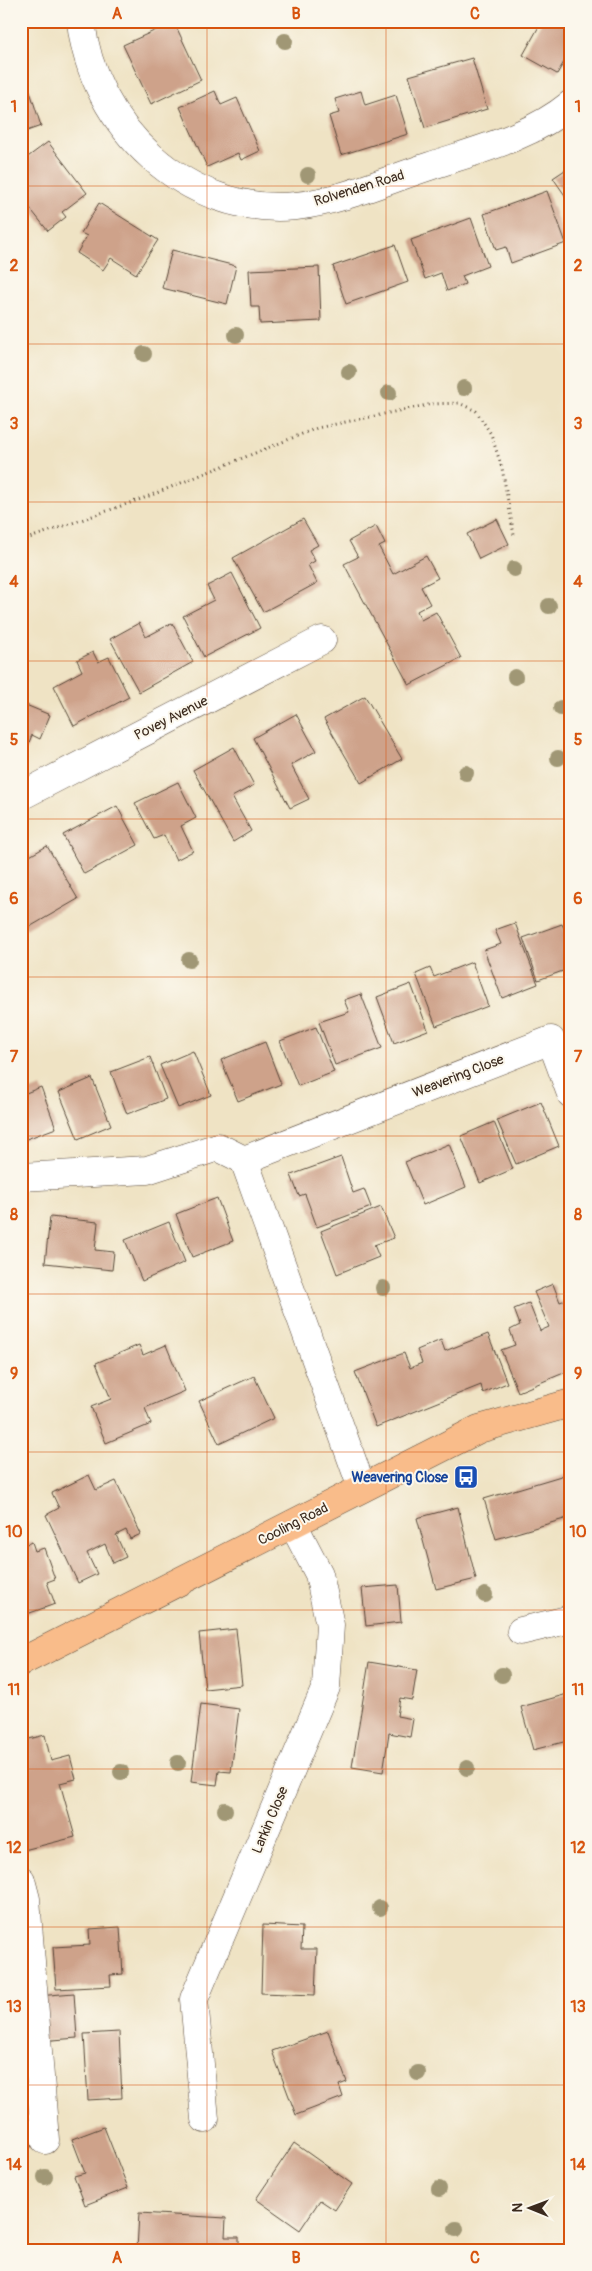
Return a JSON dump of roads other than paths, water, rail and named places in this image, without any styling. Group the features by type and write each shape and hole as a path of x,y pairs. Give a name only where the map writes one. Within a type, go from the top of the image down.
{"main road":[{"name":"Cooling Road","path":"21,1662 479,1429 571,1403"}],"street":[{"name":"Rolvenden Road","path":"81,21 89,60 98,87 129,135 172,173 214,195 249,205 296,206 336,197 469,153 533,129 571,104"},
{"name":"Povey Avenue","path":"21,796 322,640"},
{"name":"Weavering Close","path":"244,1160 551,1040 571,1094"},
{"path":"21,1177 147,1170 218,1148 244,1160 362,1488"},
{"name":"Larkin Close","path":"205,2119 194,1999 326,1687 330,1625 319,1574 293,1524"},
{"path":"521,1631 571,1619"},
{"path":"21,1880 26,1899 45,2140"}],"place":[{"name":"Weavering Close","path":"466,1477"}]}
